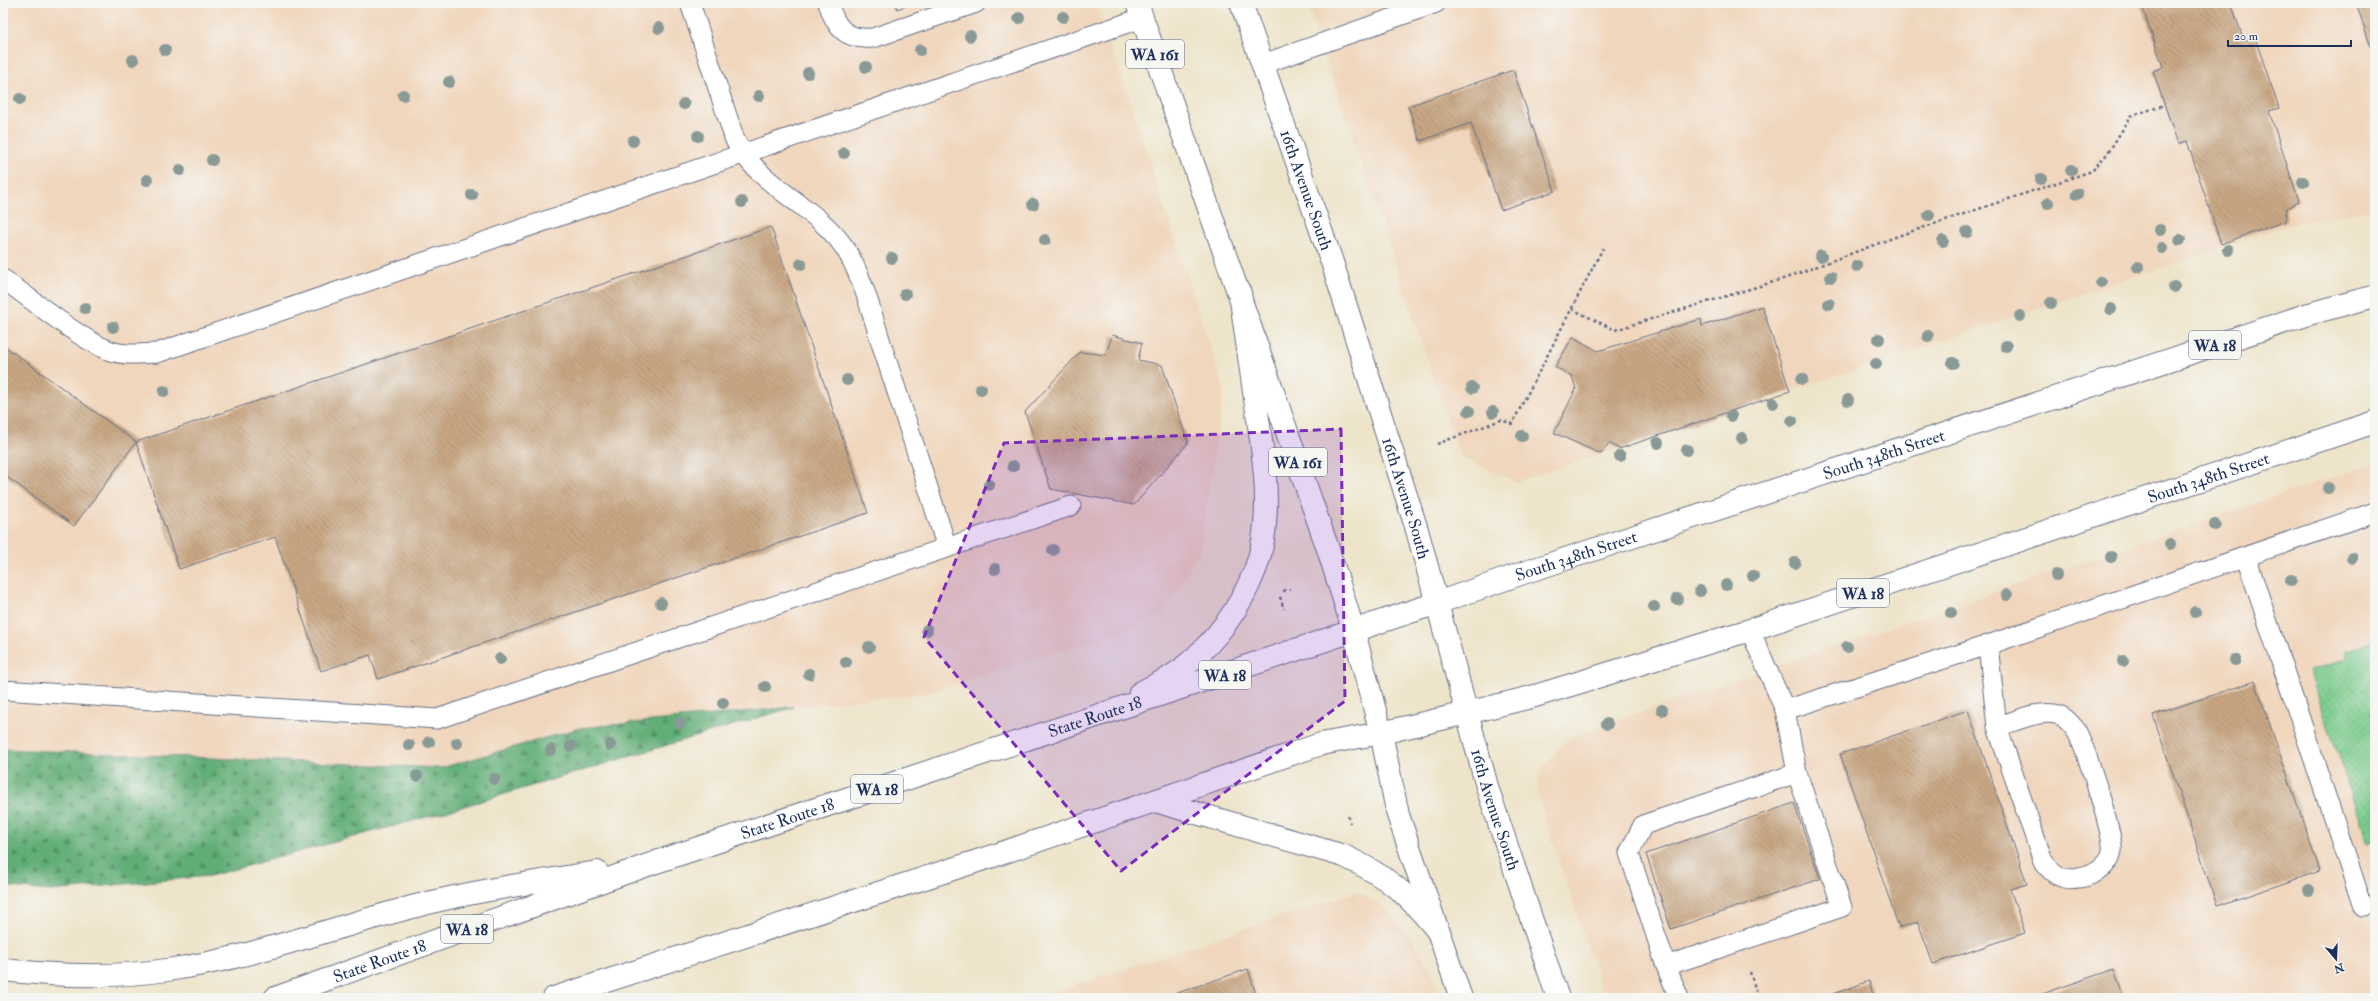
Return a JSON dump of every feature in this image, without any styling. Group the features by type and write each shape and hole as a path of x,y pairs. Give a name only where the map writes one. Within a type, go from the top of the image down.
{"main road":[{"name":"16th Avenue South","path":"1241,3 1264,64 1335,270 1417,530 1494,806 1558,998"},
{"name":"WA 161","path":"1139,10 1240,293 1328,549 1354,632 1381,733"},
{"path":"1096,718 1183,668 1216,637 1241,602 1256,569 1262,544 1265,506 1264,466 1240,293"},
{"name":"South 348th Street","path":"1395,618 1523,573 2309,314 2375,296"},
{"name":"South 348th Street","path":"1381,733 1535,696 1750,630 2375,422"},
{"name":"State Route 18","path":"275,998 659,861 1096,718 1395,618"},
{"path":"1381,733 1398,814 1461,998"},
{"name":"WA 18","path":"554,998 999,854 1321,744 1381,733"},
{"path":"1154,801 1344,856 1372,869 1416,903 1440,934"},
{"path":"3,970 51,975 105,975 166,970 232,958 421,904 659,861"}],"lane":[{"path":"690,3 735,140 742,153 758,171 827,228 845,248 864,290 947,548"},
{"path":"828,3 836,24 846,34 861,39 873,38 976,3"},
{"path":"1264,64 1436,3"},
{"path":"3,279 83,335 109,350 133,355 157,352 742,153 1139,10"},
{"path":"3,690 437,719 1071,506"},
{"path":"1785,710 1988,645 2375,512"},
{"path":"2246,557 2363,907"},
{"path":"1666,966 1842,907 1797,773 1785,710 1750,630"},
{"path":"1988,645 1997,727 2043,861 2054,874 2065,878 2081,878 2099,870 2110,858 2112,844 2109,827 2076,730 2061,716 2044,713 1997,727"},
{"path":"1679,998 1666,966 1629,853 1643,825 1797,773"}],"path":[{"path":"1572,309 1615,330 1786,278 1906,234 2092,171 2108,153 2131,116 2164,105"},
{"path":"1437,444 1501,420 1512,424 1603,248"},
{"path":"1279,593 1284,609"},
{"path":"1749,968 1758,998"}],"highlighted area":[{"path":"1341,429 1345,701 1121,871 924,637 1004,443"}],"shaded area":[{"path":"3,3 1095,3 1131,105 1224,389 1200,551 1163,615 1101,639 927,693 580,728 441,768 3,749"},
{"path":"1307,3 2375,3 2375,209 2302,221 1516,482 1460,456"},
{"path":"2375,463 2375,998 1604,998 1537,794 1539,777 1544,766 1564,743 1576,734"},
{"path":"1358,891 1386,909 1414,942 1434,976 1441,998 1037,998"}],"green space":[{"path":"2375,641 2375,840 2368,843 2309,671 2347,659 2345,651"},
{"path":"794,707 445,812 210,876 50,891 3,886 3,749 441,768 580,728"}],"building":[{"path":"895,3 915,3 897,9"},
{"path":"2141,3 2231,3 2244,41 2255,38 2279,108 2269,111 2299,201 2287,208 2286,221 2221,244 2187,141 2178,144 2153,71 2163,67"},
{"path":"2356,3 2375,3 2375,59"},
{"path":"1513,70 1555,191 1501,210 1471,123 1420,141 1408,106"},
{"path":"771,227 868,513 378,679 370,655 321,671 275,537 179,569 136,442"},
{"path":"1762,306 1790,391 1619,449 1609,443 1601,454 1554,433 1576,389 1572,376 1555,367 1573,337 1598,351 1701,319 1702,326"},
{"path":"1112,335 1142,343 1138,360 1162,365 1188,443 1134,505 1051,489 1025,412 1080,352 1106,355"},
{"path":"3,345 136,442 74,526 3,474"},
{"path":"2255,681 2320,871 2217,906 2153,715"},
{"path":"1968,710 2027,884 2010,889 2025,933 1933,964 1918,922 1899,928 1840,754"},
{"path":"1794,803 1820,879 1671,929 1646,854"},
{"path":"1248,969 1257,998 1162,998"},
{"path":"2114,969 2124,998 2031,998"},
{"path":"1869,981 1874,998 1828,998 1828,996"}]}
